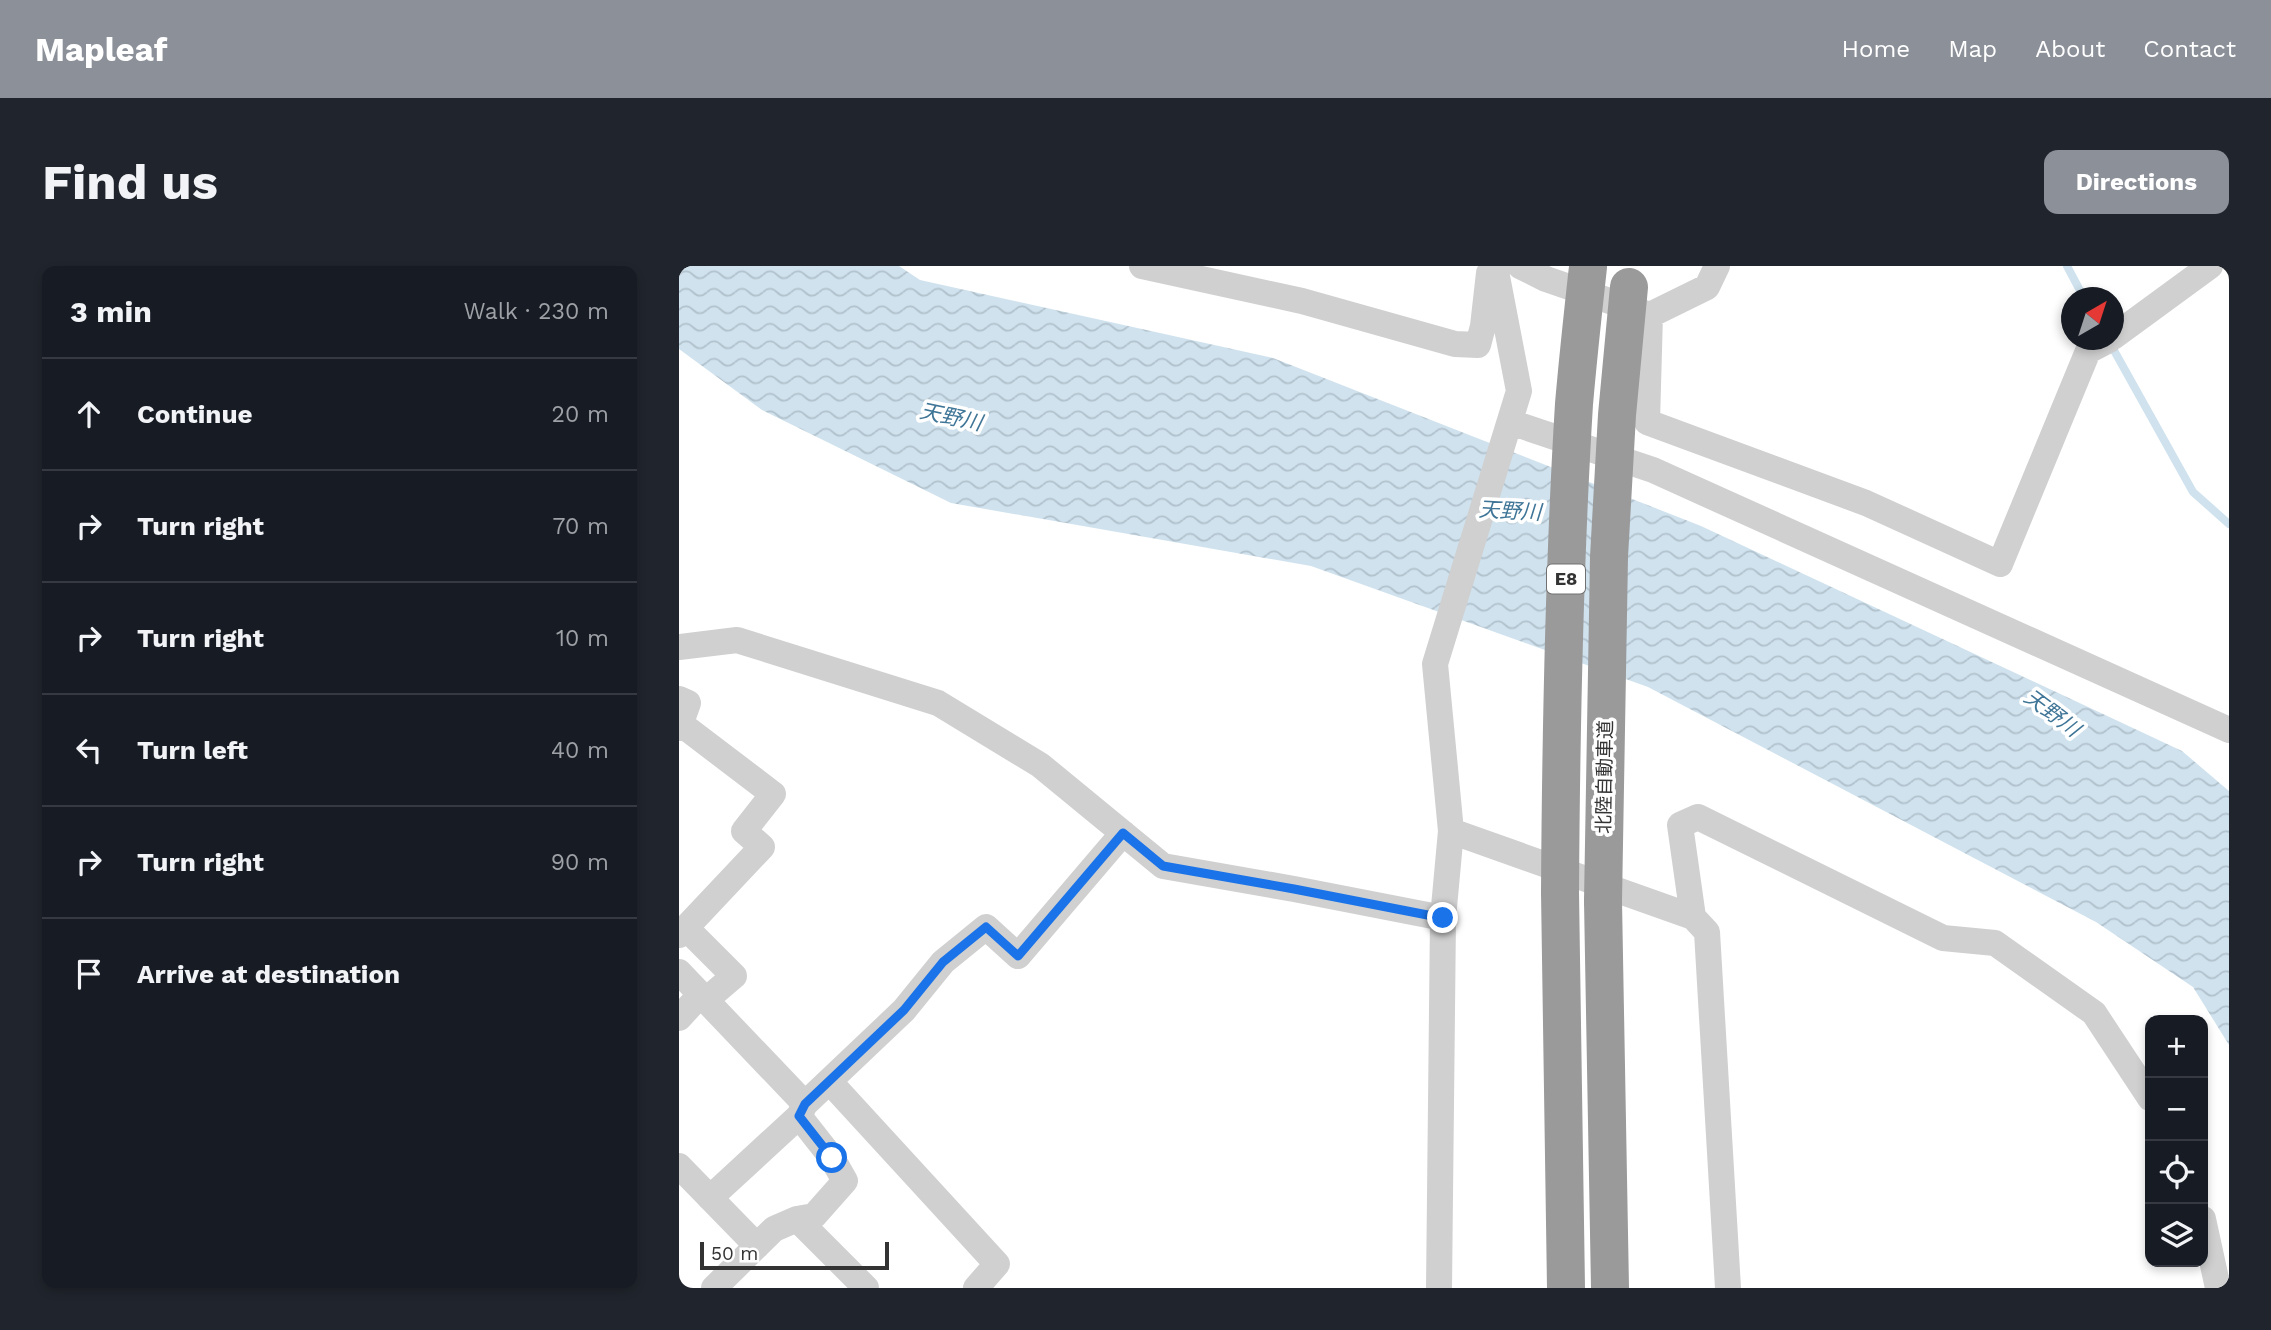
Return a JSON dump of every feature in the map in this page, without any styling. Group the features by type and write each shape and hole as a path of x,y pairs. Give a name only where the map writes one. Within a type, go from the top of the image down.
{"highway":[{"name":"E8","path":"1566,1288 1560,892 1561,708 1575,402 1588,266"},
{"name":"北陸自動車道","path":"1609,1288 1603,901 1609,557 1617,415 1637,289"}],"street":[{"path":"1142,266 1302,301 1455,344 1478,345 1493,266"},
{"path":"1439,1288 1443,918 1451,831 1435,664 1519,391 1493,266"},
{"path":"1520,266 1546,279 1637,289 1707,287 1717,266"},
{"path":"2124,329 2210,266"},
{"path":"1637,289 1647,422 1866,503 2000,564 2090,350"},
{"path":"1510,422 1653,471 2229,730"},
{"path":"679,647 737,640 939,703 1039,765 1163,866 1443,918"},
{"path":"679,1018 734,975 683,932 762,846 744,831 773,794 680,717"},
{"path":"1693,917 1680,825 1698,817 1943,938 1995,943 2094,1013 2145,1090"},
{"path":"1451,831 1693,917 1707,932 1728,1288"},
{"path":"710,1198 904,1010 943,962 986,927 1018,956 1123,833"},
{"path":"679,972 802,1110 845,1181 814,1216 797,1219 774,1229 714,1288"},
{"path":"829,1080 997,1264 976,1288"},
{"path":"679,1166 757,1247"},
{"path":"797,1219 866,1288"},
{"path":"2208,1242 2218,1288"}],"water":[{"name":"天野川","path":"679,266 899,266 920,280 1273,358 1701,526 2182,751 2229,791 2229,1045 2193,987 2096,922 1648,687 1311,566 951,503 762,410 679,349"}],"waterway":[{"path":"2067,266 2078,287"},
{"path":"2114,350 2193,492 2229,524"}],"route":[{"path":"832,1158 799,1116 805,1104 904,1010 943,962 986,927 1018,956 1123,833 1163,866 1443,918"}]}
